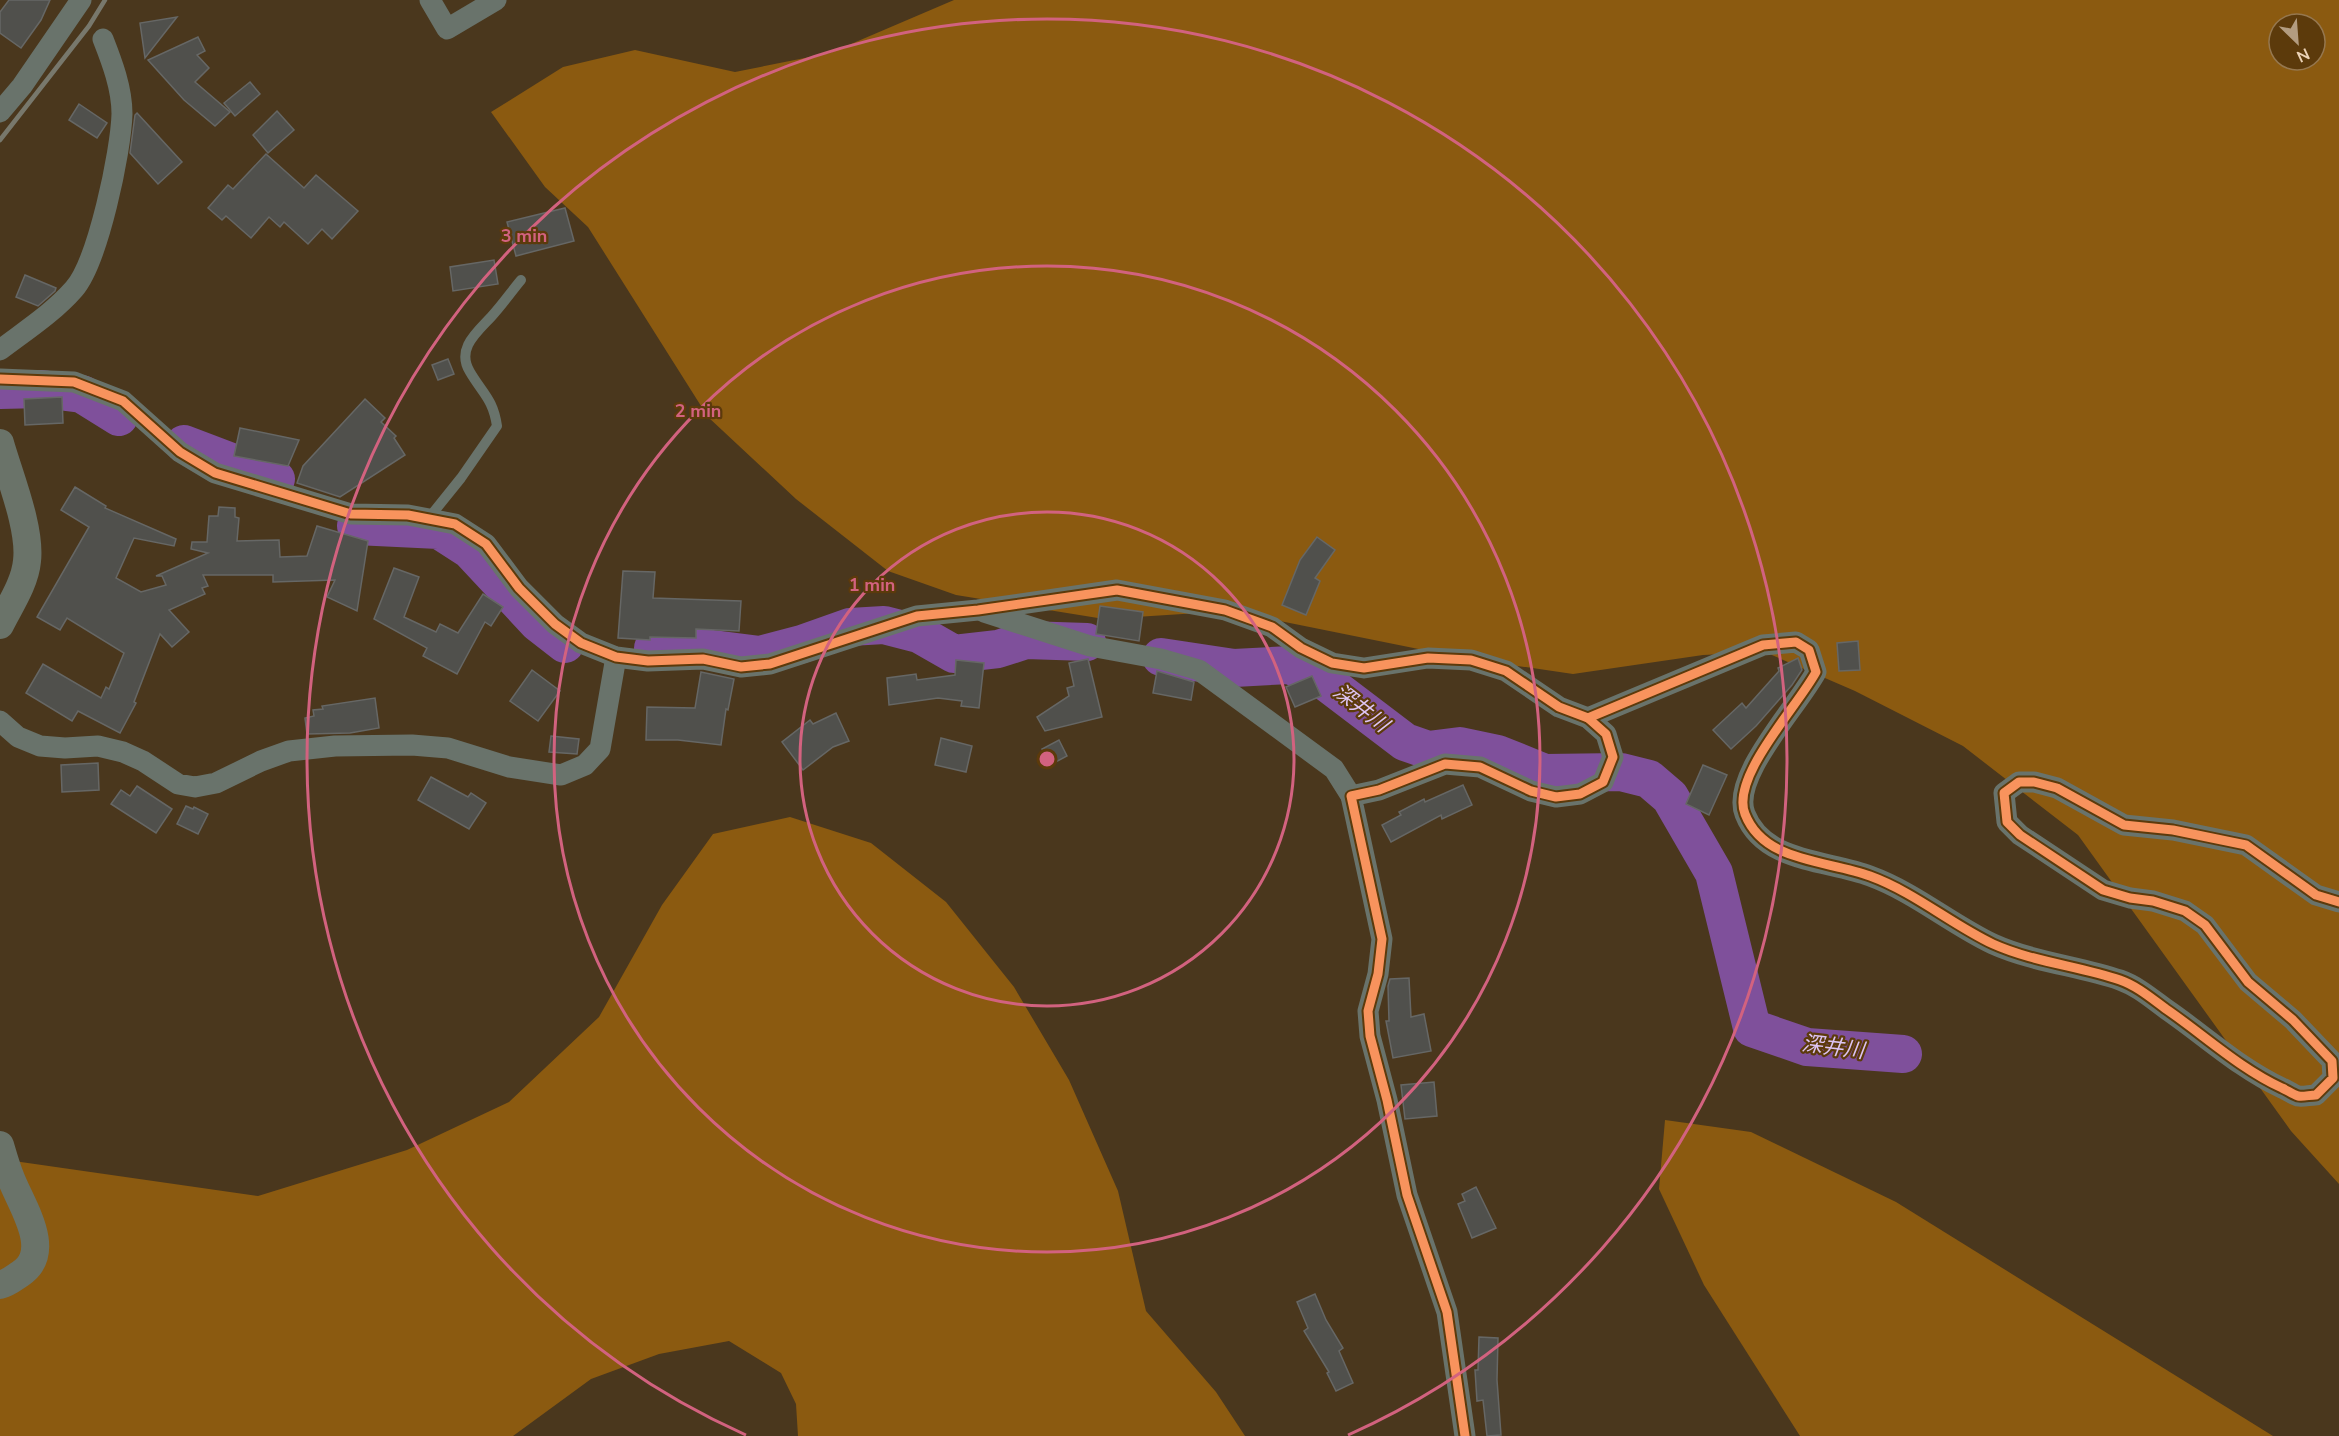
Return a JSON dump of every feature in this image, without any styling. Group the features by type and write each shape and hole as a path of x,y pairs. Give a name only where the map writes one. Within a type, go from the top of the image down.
{"street":[{"path":"0,112 22,86 81,0"},
{"path":"430,0 447,29 496,0"},
{"path":"0,351 52,310 75,288 89,265 101,226 116,158 122,113 117,81 103,39"},
{"path":"0,379 74,382 123,401 180,452 215,472 351,514 408,515 455,524 486,544 519,588 555,624 581,643 616,657 648,661 703,659 741,667 770,664 917,616 978,610 1117,590 1160,596 1225,610 1272,627 1301,648 1332,663 1364,668 1428,658 1471,660 1506,671 1559,707 1588,718 1606,734 1613,757 1603,782 1580,794 1556,797 1531,791 1480,767 1445,764 1379,790 1351,796"},
{"path":"0,443 27,536 27,562 20,585 0,625"},
{"path":"978,610 1090,646 1161,659 1199,670 1334,770 1351,796 1382,939 1378,974 1368,1011 1370,1036 1387,1100 1407,1195 1447,1312 1465,1436"},
{"path":"1588,718 1763,645 1796,642 1809,650 1816,672 1802,696 1766,746 1744,784 1744,812 1754,832 1770,845 1796,857 1870,876 1931,906 1994,944 2122,980 2148,994 2179,1016 2256,1076 2299,1096 2316,1095 2333,1078 2332,1061 2293,1020 2248,982 2205,925 2185,911 2103,890 2020,835 2007,822 2004,793 2019,782 2034,782 2057,788 2124,825 2173,830 2246,844 2316,895 2339,902"},
{"path":"0,721 18,737 40,746 65,748 98,746 123,752 143,761 178,784 195,787 216,783 261,761 289,751 335,746 412,745 448,748 509,767 561,775 585,765 600,749 616,657"},
{"path":"0,1144 10,1177 31,1221 35,1248 30,1267 0,1285"}],"lane":[{"path":"428,519 461,478 497,426 495,410 470,372 464,357 470,339 521,280"}],"shaded area":[{"path":"954,0 2339,0 2339,1184 2291,1131 2078,835 1963,746 1855,691 1765,652 1703,655 1573,674 1463,658 1230,611 1104,619 956,595 888,571 796,499 708,417 588,227 545,187 491,112 563,67 635,50 735,72 830,53"},
{"path":"790,817 871,843 946,902 1014,987 1069,1080 1118,1191 1146,1311 1216,1392 1245,1436 798,1436 796,1404 781,1373 729,1341 659,1354 591,1379 513,1436 0,1436 0,1159 258,1196 407,1150 509,1102 599,1017 662,905 713,834"},
{"path":"1665,1120 1751,1132 1896,1202 2273,1436 1800,1436 1704,1285 1659,1189"}],"building":[{"path":"9,0 50,0 41,20 21,48 0,33 0,12"},
{"path":"177,17 145,58 140,23"},
{"path":"198,37 205,51 197,55 209,68 195,82 230,112 215,126 184,100 148,60"},
{"path":"250,82 260,94 235,116 224,103"},
{"path":"79,104 107,123 97,138 69,120"},
{"path":"277,111 294,130 268,153 253,135"},
{"path":"137,113 182,162 158,184 130,153"},
{"path":"266,154 304,188 316,175 358,211 332,239 322,229 308,244 284,222 280,227 269,217 251,238 226,216 222,220 208,208 228,185 233,189"},
{"path":"565,208 574,241 516,256 507,222"},
{"path":"494,260 498,284 453,291 450,267"},
{"path":"25,275 56,288 55,291 38,306 16,297"},
{"path":"448,359 454,374 438,380 432,365"},
{"path":"62,397 63,423 25,425 24,399"},
{"path":"365,399 385,418 381,422 396,436 394,438 405,455 340,497 297,483 303,466"},
{"path":"240,428 299,440 288,466 234,456"},
{"path":"75,487 106,506 105,508 176,539 174,546 134,538 116,578 141,592 166,585 162,576 156,576 208,553 191,549 192,542 207,542 209,516 218,516 219,507 235,508 235,517 239,518 237,541 279,540 280,557 307,556 317,526 368,541 357,611 327,597 335,580 273,582 273,575 203,575 208,586 202,588 205,594 169,610 189,632 172,647 160,634 134,702 136,703 120,733 78,711 72,721 26,693 43,664 101,698 106,687 109,689 124,653 67,618 60,630 37,617 89,527 61,510"},
{"path":"1317,537 1335,550 1315,578 1320,581 1306,615 1282,605 1300,560"},
{"path":"394,568 419,577 404,617 436,632 440,624 458,633 483,594 503,607 491,626 485,622 457,674 423,656 427,648 374,619"},
{"path":"623,571 655,572 653,598 741,601 739,631 696,629 696,638 650,637 650,640 618,638"},
{"path":"1100,606 1143,612 1139,641 1096,634"},
{"path":"1858,641 1860,670 1839,671 1837,643"},
{"path":"1798,658 1802,670 1792,685 1756,726 1731,749 1713,730 1742,703 1746,708 1779,671 1778,668"},
{"path":"1088,659 1102,717 1045,731 1037,717 1069,696 1067,688 1074,686 1069,663"},
{"path":"956,660 984,663 979,708 961,706 962,701 938,698 889,705 887,678 916,674 917,680 955,675"},
{"path":"532,670 560,691 538,721 510,701"},
{"path":"1157,671 1194,682 1191,700 1153,693"},
{"path":"701,672 734,679 728,710 726,709 721,745 678,740 646,740 647,707 695,708"},
{"path":"1312,676 1321,696 1295,707 1286,687"},
{"path":"375,698 379,728 350,733 307,734 305,718 314,716 313,710 323,709 322,706"},
{"path":"836,713 849,741 833,747 803,770 782,742 810,720 813,724"},
{"path":"551,736 579,739 577,754 549,752"},
{"path":"941,738 972,746 966,772 935,765"},
{"path":"1059,740 1067,756 1050,765 1042,749"},
{"path":"98,763 99,790 62,792 61,765"},
{"path":"1703,765 1727,775 1709,815 1686,804"},
{"path":"431,777 468,797 471,793 486,803 469,829 418,800"},
{"path":"1463,785 1472,805 1442,819 1441,815 1391,842 1382,825 1401,815 1399,812 1424,799 1425,802"},
{"path":"137,786 172,809 156,833 111,804 121,790 130,796"},
{"path":"186,806 208,814 198,834 177,824"},
{"path":"1409,978 1411,1017 1424,1014 1431,1051 1393,1058 1386,1021 1389,1021 1388,986 1390,979"},
{"path":"1434,1082 1437,1116 1405,1119 1401,1085"},
{"path":"1476,1187 1496,1228 1472,1238 1458,1204 1465,1201 1462,1194"},
{"path":"1315,1294 1326,1320 1343,1348 1339,1351 1353,1383 1336,1391 1327,1373 1329,1372 1304,1331 1308,1328 1297,1302"},
{"path":"1479,1337 1498,1338 1497,1380 1501,1435 1487,1436 1483,1400 1477,1401 1475,1370 1478,1370"}],"waterway":[{"name":"深井川","path":"0,390 42,389 82,394 119,417"},
{"name":"深井川","path":"184,444 276,479"},
{"name":"深井川","path":"356,526 439,530 470,550 538,623 565,644"},
{"name":"深井川","path":"653,648 705,648 760,655 802,644 850,627 884,625 919,634 954,654 998,649 1026,640 1087,642"},
{"name":"深井川","path":"1161,657 1234,668 1290,665 1326,682 1405,742 1428,750 1460,746 1498,754 1545,773 1621,772 1649,779 1670,797 1714,873 1752,1028 1807,1047 1903,1054"}],"railway":[{"path":"0,140 89,26 105,0"}],"cycle path":[{"path":"0,379 74,382 123,401 180,452 215,473 351,514 408,515 455,524 486,544 519,588 555,624 581,643 616,657 648,661 703,659 741,667 770,664 917,616 978,610 1117,590 1225,610 1272,627 1301,648 1332,663 1364,668 1428,658 1471,660 1506,671 1559,707 1588,718 1606,734 1613,757 1603,782 1580,794 1556,797 1531,791 1480,767 1445,764 1379,790 1351,796 1382,939 1378,974 1368,1011 1370,1036 1387,1100 1407,1195 1447,1312 1465,1436"},
{"path":"1588,718 1763,645 1796,642 1809,650 1816,672 1756,762 1747,781 1743,799 1745,814 1754,830 1767,842 1799,857 1870,876 1886,883 1977,936 2008,950 2126,983 2138,989 2251,1071 2298,1096 2316,1095 2333,1078 2332,1061 2293,1020 2248,982 2205,925 2185,911 2103,890 2020,835 2007,822 2004,793 2019,782 2034,782 2057,788 2124,825 2173,830 2246,845 2316,895 2339,902"}]}
